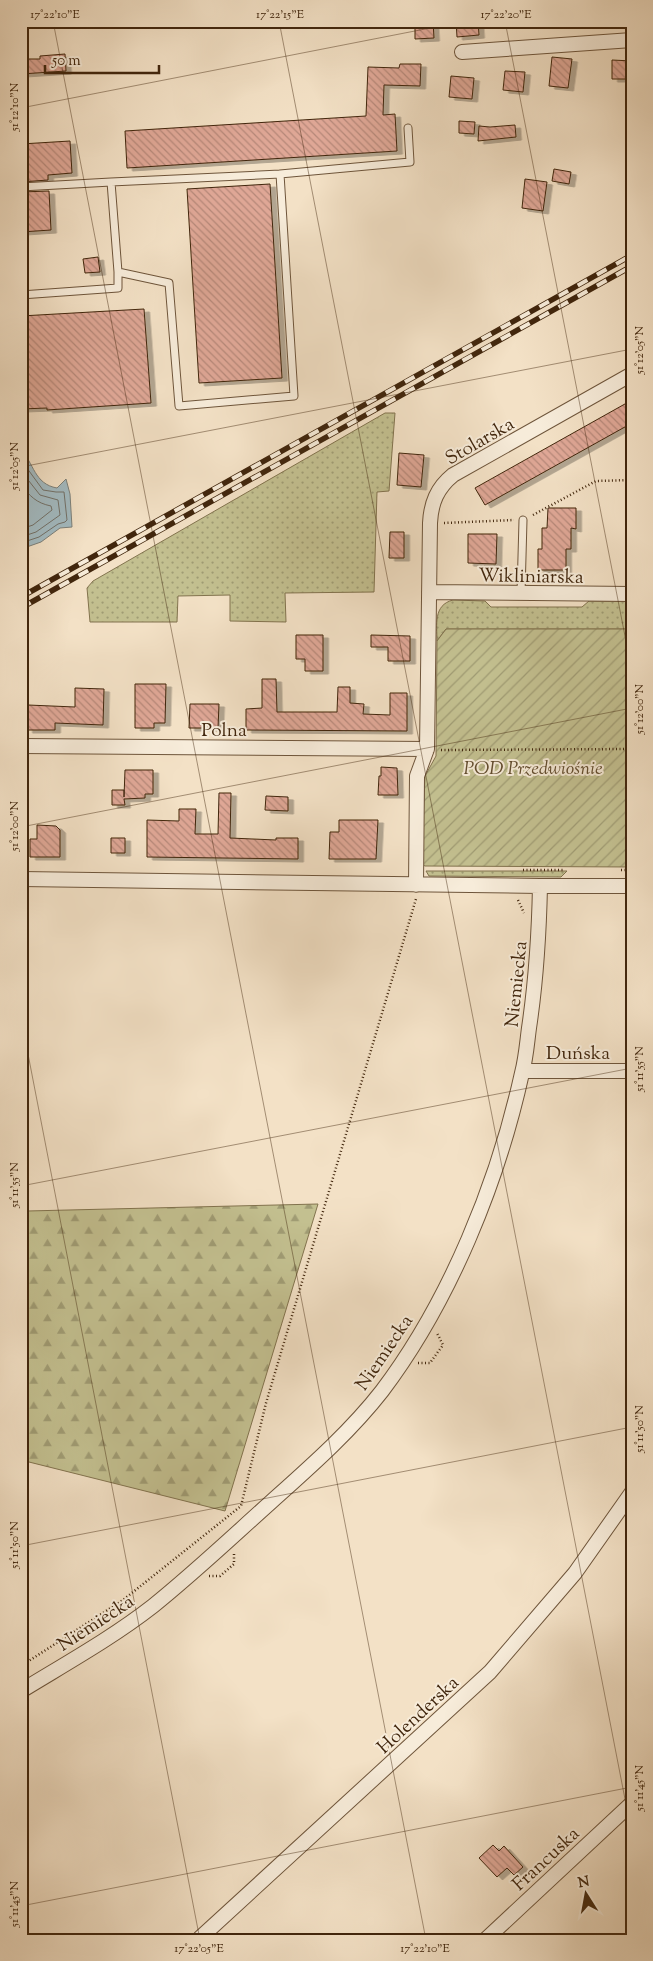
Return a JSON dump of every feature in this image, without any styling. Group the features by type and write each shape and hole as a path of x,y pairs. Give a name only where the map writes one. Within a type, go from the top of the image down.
{"street":[{"path":"462,52 632,40"},
{"name":"Stolarska","path":"429,592 432,503 446,480 632,374"},
{"path":"416,885 417,776 431,749 429,592"},
{"name":"Wikliniarska","path":"429,592 632,594"},
{"name":"Polna","path":"21,746 431,749"},
{"path":"21,879 632,886"},
{"name":"Niemiecka","path":"21,1691 102,1641 152,1606 214,1553 340,1440 382,1390 416,1340 449,1279 479,1214 504,1146 523,1070 534,995 540,886"},
{"name":"Duńska","path":"523,1070 632,1071"},
{"name":"Holenderska","path":"200,1938 490,1672 575,1573 632,1492"},
{"name":"Francuska","path":"485,1940 632,1803"}],"lane":[{"path":"21,187 280,174 410,162 408,128"},
{"path":"118,272 170,283 179,406 294,396 280,174"},
{"path":"21,296 118,288 111,182"},
{"path":"521,594 523,520"}],"path":[{"path":"430,523 523,520 596,481 632,480"},
{"path":"431,749 632,749"},
{"path":"515,870 572,870"},
{"path":"616,870 632,870"},
{"path":"21,1666 123,1600 241,1506 266,1404 417,895 416,885"},
{"path":"516,896 524,914"},
{"path":"413,1364 430,1362 443,1344 434,1329"},
{"path":"204,1576 220,1576 234,1564 234,1549"}],"green space":[{"path":"385,413 395,413 389,491 377,492 374,592 285,593 286,622 230,621 230,595 178,596 177,622 90,622 87,588 93,581"},
{"path":"453,600 485,601 491,607 582,607 589,601 632,601 632,629 446,629 437,641 439,611 442,606"},
{"name":"POD Przedwiośnie","path":"446,629 632,629 632,867 425,866 421,864 425,776 436,756 437,641"},
{"path":"426,871 567,871 561,877 429,876"},
{"path":"318,1204 225,1511 21,1460 21,1248 27,1211"}],"water":[{"path":"21,450 39,478 49,486 57,488 66,479 70,494 72,527 60,528 41,542 21,549"}],"building":[{"path":"415,21 433,21 434,38 415,39"},
{"path":"456,21 478,21 479,35 457,37"},
{"path":"65,54 66,71 21,74 21,59 40,59 40,56"},
{"path":"552,57 572,59 568,88 549,86"},
{"path":"612,60 632,61 632,79 612,79"},
{"path":"400,64 421,64 420,86 384,85 383,115 395,114 397,151 127,168 125,131 366,116 368,67 399,68"},
{"path":"505,71 525,72 523,92 503,90"},
{"path":"451,76 474,78 472,99 449,97"},
{"path":"459,121 475,122 474,134 459,133"},
{"path":"515,125 516,137 478,141 479,126"},
{"path":"70,141 72,173 48,175 48,180 21,182 21,144"},
{"path":"554,169 571,172 569,184 552,181"},
{"path":"525,179 547,182 543,211 522,208"},
{"path":"270,184 282,378 199,383 187,189"},
{"path":"49,191 51,230 21,232 21,192"},
{"path":"98,257 100,272 85,273 83,259"},
{"path":"144,309 151,403 47,410 47,408 21,409 21,316"},
{"path":"632,400 632,423 485,505 475,488"},
{"path":"399,453 424,455 421,487 397,485"},
{"path":"548,508 576,508 576,529 571,528 571,549 566,549 566,570 538,570 538,549 542,549 542,528 547,528"},
{"path":"390,532 404,532 404,558 389,558"},
{"path":"468,534 497,534 496,564 468,563"},
{"path":"296,635 323,635 323,671 305,671 305,659 296,659"},
{"path":"371,635 410,636 410,661 388,661 388,647 371,647"},
{"path":"262,679 276,679 277,712 337,712 338,687 350,687 350,703 364,704 363,714 390,715 390,693 407,693 407,731 246,730 246,709 262,708"},
{"path":"135,684 166,684 165,723 154,723 154,728 135,728"},
{"path":"75,688 104,689 103,725 55,723 55,730 27,730 28,705 75,707"},
{"path":"190,704 219,704 218,728 189,728"},
{"path":"381,767 397,768 398,795 378,795"},
{"path":"125,770 153,770 153,794 145,794 145,798 124,799 125,805 112,805 112,790 124,790 124,797"},
{"path":"219,793 231,793 230,838 276,840 276,838 298,838 298,859 147,857 147,820 179,821 179,809 196,809 195,834 218,834"},
{"path":"266,796 288,797 288,811 265,810"},
{"path":"339,820 378,820 376,859 329,859 330,832 339,832"},
{"path":"37,825 56,826 60,830 60,857 30,857 30,839 37,839"},
{"path":"111,838 125,838 125,853 111,853"},
{"path":"493,1845 499,1851 504,1846 523,1867 514,1875 507,1868 497,1877 479,1858"}],"railway":[{"path":"21,597 632,255"},
{"path":"21,608 632,266"}]}
